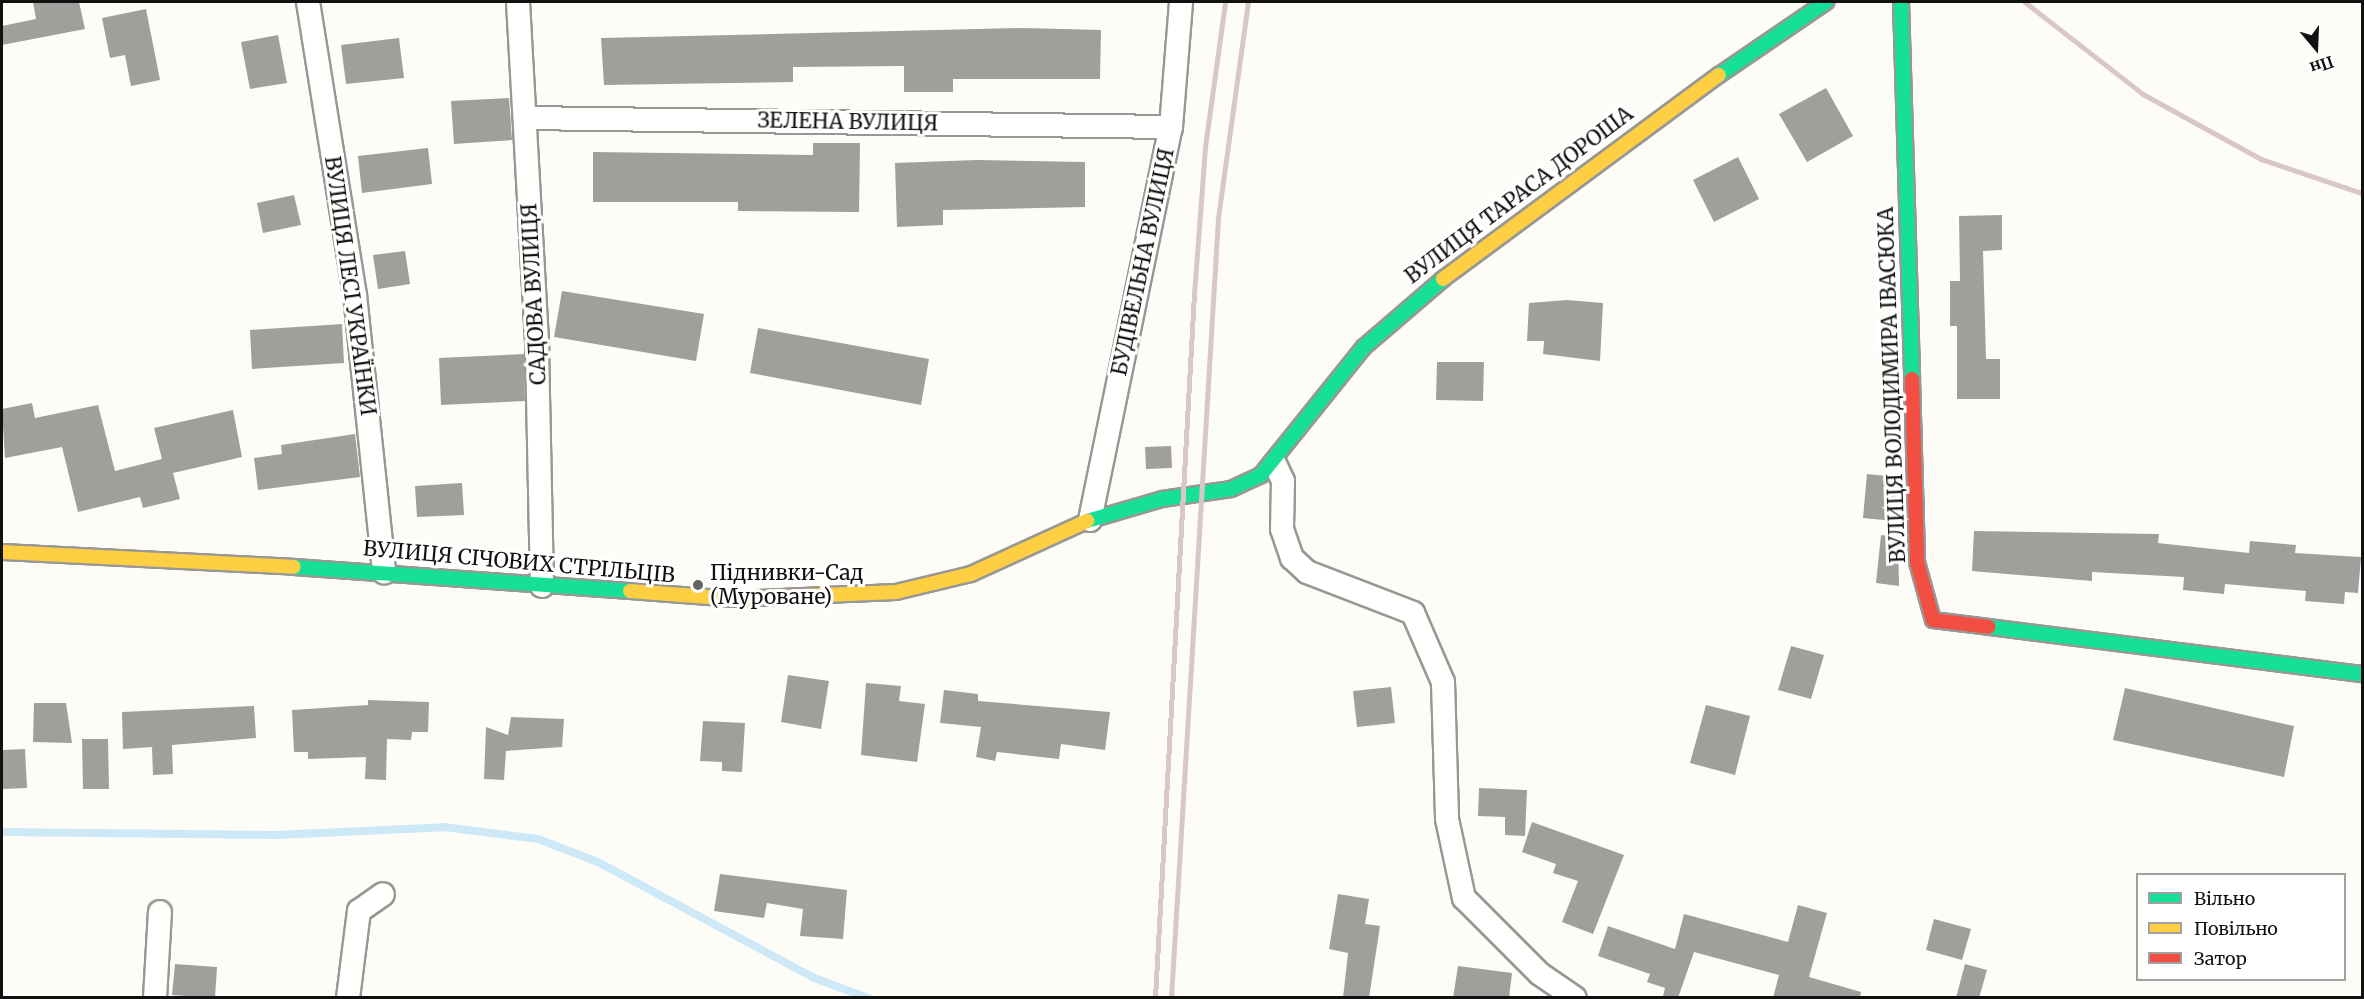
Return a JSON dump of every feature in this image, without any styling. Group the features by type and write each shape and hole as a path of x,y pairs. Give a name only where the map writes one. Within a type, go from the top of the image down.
{"street":[{"name":"ВУЛИЦЯ ЛЕСІ УКРАЇНКИ","path":"308,2 354,295 384,572"},
{"name":"САДОВА ВУЛИЦЯ","path":"518,2 525,118 542,586"},
{"name":"БУДІВЕЛЬНА ВУЛИЦЯ","path":"1090,520 1171,127 1181,2"},
{"name":"ВУЛИЦЯ ТАРАСА ДОРОША","path":"1275,464 1364,347 1400,311 1648,123 1826,2"},
{"name":"ВУЛИЦЯ ВОЛОДИМИРА ІВАСЮКА","path":"1901,2 1917,562 1933,620 2362,674"},
{"name":"ЗЕЛЕНА ВУЛИЦЯ","path":"525,118 1171,127"},
{"name":"ВУЛИЦЯ СІЧОВИХ СТРІЛЬЦІВ","path":"2,552 384,572 542,586 735,599 896,592 972,574 1090,520 1162,499 1231,489 1275,464"},
{"path":"1275,464 1282,481 1282,530 1292,558 1306,572 1413,613 1443,682 1447,819 1464,898 1540,974 1575,998"},
{"path":"348,998 359,911 383,894"},
{"path":"155,998 160,912"}],"building":[{"path":"33,2 79,2 85,29 2,45 2,26 36,19"},
{"path":"146,9 160,80 131,86 125,55 110,58 102,18"},
{"path":"1023,28 1101,30 1100,79 953,79 953,92 904,92 904,66 793,67 793,82 604,85 601,38"},
{"path":"278,35 287,83 250,89 241,42"},
{"path":"399,38 404,78 346,84 341,45"},
{"path":"1826,88 1853,136 1807,162 1779,114"},
{"path":"509,98 512,140 454,144 451,101"},
{"path":"813,143 860,143 859,212 738,211 738,202 593,202 593,152 813,155"},
{"path":"428,148 432,184 362,193 358,156"},
{"path":"1738,157 1759,199 1714,222 1693,180"},
{"path":"977,160 1085,162 1085,207 943,210 943,225 897,227 895,163"},
{"path":"294,195 301,225 263,233 257,203"},
{"path":"2002,215 2002,250 1983,251 1986,359 2000,359 2000,399 1957,399 1957,326 1950,326 1950,281 1960,281 1959,216"},
{"path":"405,251 410,284 378,289 373,255"},
{"path":"562,291 704,314 696,361 554,337"},
{"path":"1567,300 1603,303 1600,361 1543,354 1544,341 1527,341 1529,303"},
{"path":"342,324 344,363 252,369 250,330"},
{"path":"758,328 929,359 921,405 750,373"},
{"path":"524,354 525,401 441,405 439,358"},
{"path":"1437,362 1484,362 1483,401 1436,400"},
{"path":"32,403 35,418 98,405 115,471 162,459 154,428 233,410 242,457 173,473 180,499 143,508 140,497 78,512 62,447 5,458 2,409"},
{"path":"355,434 360,477 258,490 254,458 282,454 281,445"},
{"path":"1171,446 1172,468 1146,469 1145,447"},
{"path":"1867,474 1897,477 1894,521 1863,518"},
{"path":"462,483 464,515 417,517 415,486"},
{"path":"1974,531 2159,534 2158,543 2249,553 2250,541 2296,545 2295,553 2361,557 2358,593 2345,592 2344,604 2305,601 2306,591 2225,584 2224,594 2183,590 2184,577 2092,572 2092,581 1972,571"},
{"path":"1881,535 1898,537 1899,586 1876,583"},
{"path":"1791,646 1824,655 1811,699 1778,690"},
{"path":"788,675 829,681 821,729 781,722"},
{"path":"866,683 901,686 899,701 925,704 917,762 861,755"},
{"path":"1391,687 1395,723 1357,727 1353,691"},
{"path":"2125,688 2294,726 2284,777 2113,740"},
{"path":"944,690 978,694 978,701 1110,712 1105,750 1061,744 1059,759 997,752 995,761 976,757 981,727 940,723"},
{"path":"368,700 429,702 428,732 412,732 411,740 387,739 386,780 365,779 366,757 308,759 308,752 294,752 292,710 368,705"},
{"path":"34,703 66,703 72,743 33,742"},
{"path":"1706,705 1750,716 1735,775 1690,763"},
{"path":"254,706 256,738 172,745 173,774 153,775 152,747 123,749 122,712"},
{"path":"511,717 564,719 562,747 506,751 504,780 484,779 486,727 508,735"},
{"path":"703,721 745,723 742,772 722,771 722,762 700,761"},
{"path":"82,739 108,739 109,789 83,789"},
{"path":"25,749 27,788 2,789 2,750"},
{"path":"1479,788 1527,790 1525,836 1505,835 1505,817 1478,816"},
{"path":"1532,822 1624,855 1593,934 1562,922 1578,881 1553,873 1556,864 1522,852"},
{"path":"720,874 847,890 843,939 800,936 803,909 767,903 764,918 714,911"},
{"path":"1338,894 1369,899 1365,924 1380,926 1369,998 1343,998 1348,953 1329,949"},
{"path":"1798,905 1827,913 1809,977 1861,992 1860,998 1773,998 1779,975 1694,952 1678,998 1668,998 1663,996 1665,988 1647,982 1650,974 1598,956 1608,926 1675,949 1684,914 1788,942"},
{"path":"1934,919 1971,929 1962,960 1926,950"},
{"path":"175,964 217,967 215,998 172,995"},
{"path":"1965,964 1987,970 1979,998 1956,998"},
{"path":"1458,966 1512,973 1509,998 1453,998"}],"waterway":[{"path":"2,832 277,835 444,827 538,839 598,862 814,978 868,998"}],"railway":[{"path":"1155,998 1194,294 1205,147 1225,2"},
{"path":"1171,998 1218,218 1248,2"},
{"path":"2025,2 2143,94 2261,159 2362,193"}],"traffic: fast":[{"path":"1719,75 1826,2"},
{"path":"1901,2 1912,379"},
{"path":"1087,521 1162,499 1231,489 1261,475 1364,347 1443,279"},
{"path":"294,567 630,591"},
{"path":"1989,627 2362,674"}],"traffic: slow":[{"path":"1443,279 1719,75"},
{"path":"630,591 735,599 896,592 971,574 1087,521"},
{"path":"2,552 294,567"}],"traffic: jam":[{"path":"1912,379 1917,562 1933,620 1989,627"}],"place":[{"name":"Піднивки-Сад (Муроване)","path":"698,585"}]}
